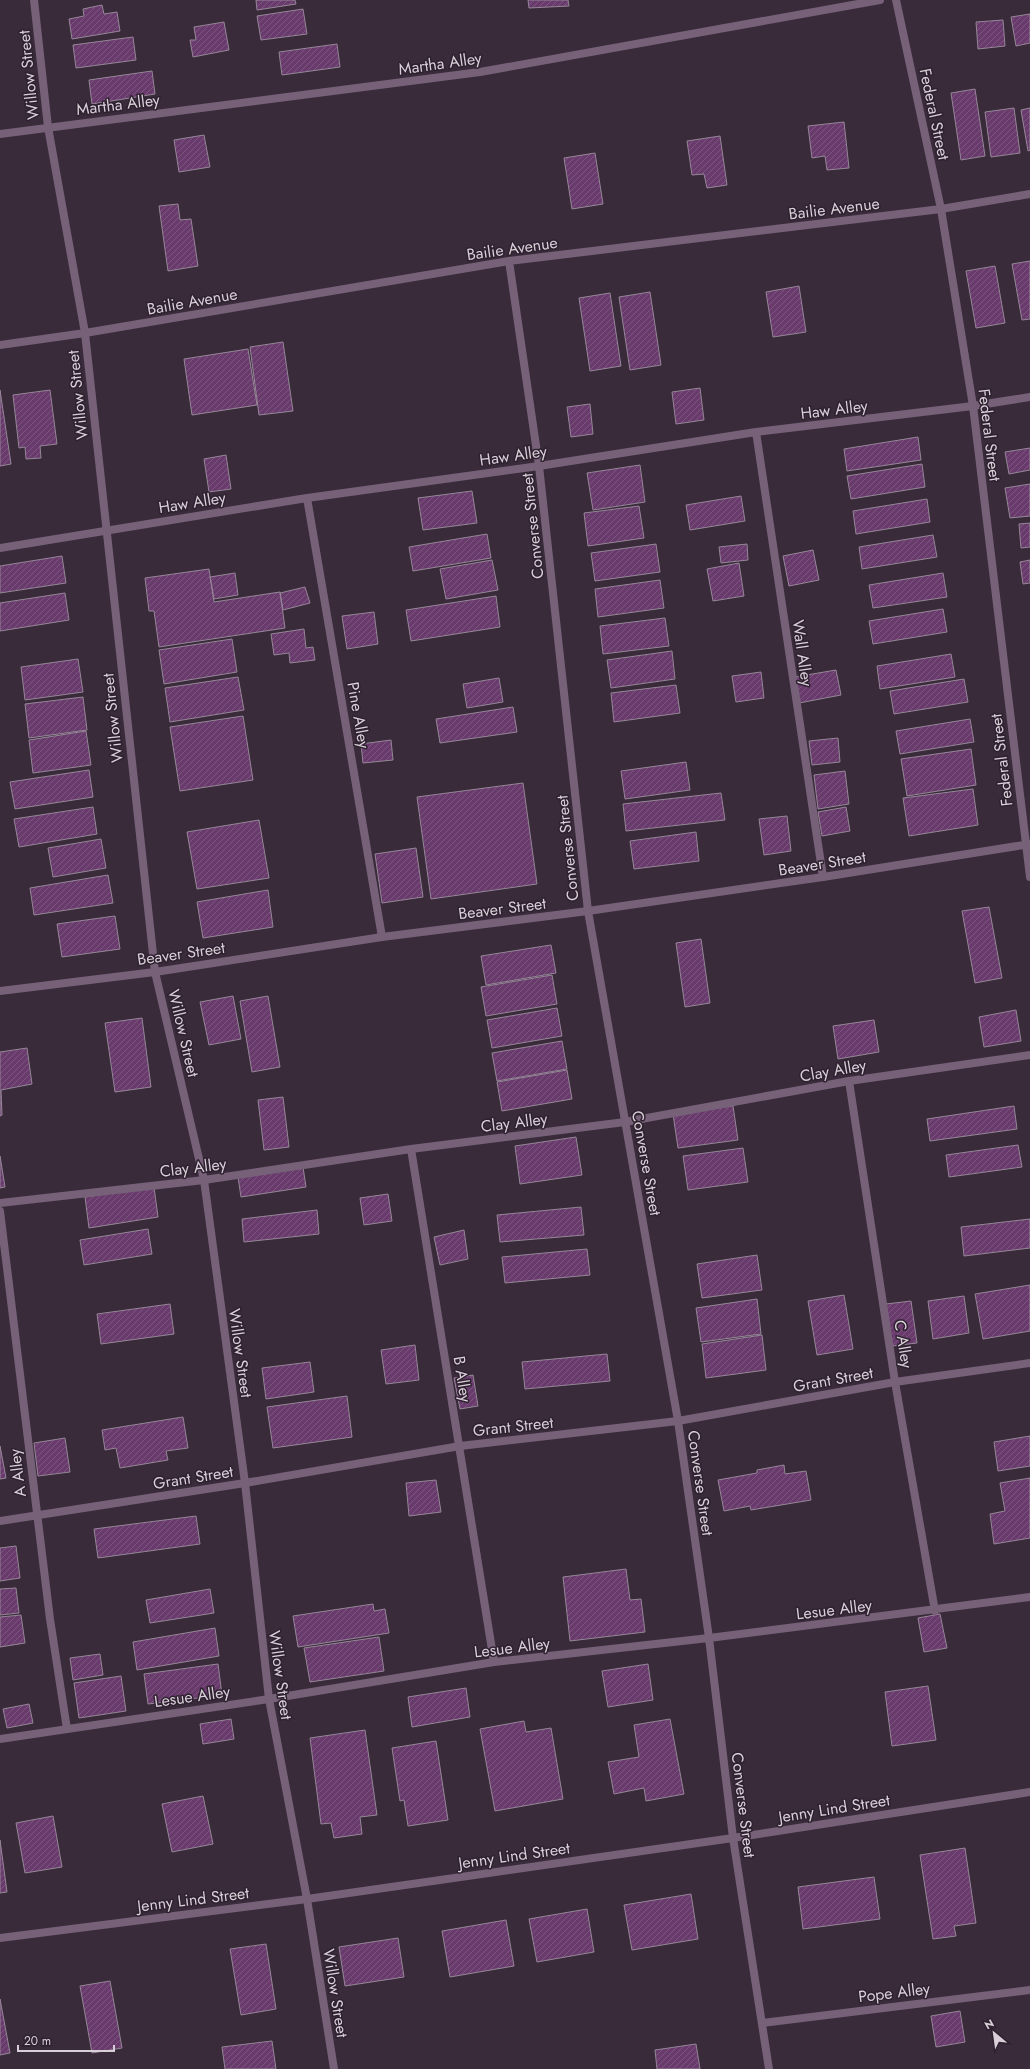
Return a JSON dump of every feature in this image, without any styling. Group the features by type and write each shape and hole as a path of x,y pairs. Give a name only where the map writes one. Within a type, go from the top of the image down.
{"street":[{"name":"Willow Street","path":"34,0 48,127 85,333 105,530 155,972 204,1180 245,1483 269,1699 307,1899 334,2069"},
{"name":"Martha Alley","path":"0,134 480,72 880,0"},
{"name":"Federal Street","path":"896,0 941,209 973,406 1028,845 1030,877"},
{"name":"Bailie Avenue","path":"0,345 85,333 509,261 941,209 1030,194"},
{"name":"Converse Street","path":"509,261 539,466 588,911 678,1421 709,1638 733,1838 769,2069"},
{"name":"Haw Alley","path":"0,548 307,498 539,466 756,432 973,406 1030,397"},
{"name":"Wall Alley","path":"756,432 823,877"},
{"name":"Pine Alley","path":"307,498 382,937"},
{"name":"Beaver Street","path":"0,991 155,972 382,937 588,911 823,877 1028,845"},
{"name":"Clay Alley","path":"0,1203 204,1180 410,1149 625,1122 849,1081 1030,1055"},
{"name":"C Alley","path":"849,1081 895,1382 935,1611"},
{"name":"B Alley","path":"410,1149 460,1446 494,1662"},
{"name":"A Alley","path":"0,1211 37,1516 66,1729"},
{"name":"Grant Street","path":"0,1521 245,1483 460,1446 678,1421 895,1382 1030,1363"},
{"name":"Lesue Alley","path":"0,1739 269,1699 494,1662 935,1611 1030,1597"},
{"name":"Jenny Lind Street","path":"0,1938 307,1899 733,1838 1030,1792"},
{"name":"Pope Alley","path":"762,2022 1030,1990"}],"building":[{"path":"256,0 295,0 296,4 257,10"},
{"path":"528,0 568,0 569,6 529,8"},
{"path":"102,5 104,14 117,12 120,31 72,39 69,19 84,16 83,9"},
{"path":"303,9 307,34 261,40 257,16"},
{"path":"1030,14 1030,43 1016,46 1011,17"},
{"path":"1003,20 1005,46 978,49 976,22"},
{"path":"224,22 229,50 193,57 190,40 196,40 194,27"},
{"path":"133,37 136,60 76,68 73,45"},
{"path":"337,44 340,67 282,75 279,52"},
{"path":"152,71 155,94 92,104 89,80"},
{"path":"975,89 985,156 961,160 951,93"},
{"path":"1014,108 1020,153 991,157 985,112"},
{"path":"1030,108 1030,150 1028,151 1021,110"},
{"path":"844,122 849,168 827,170 825,156 812,158 808,126"},
{"path":"204,135 210,167 179,172 174,140"},
{"path":"720,136 727,185 707,188 704,174 692,175 687,141"},
{"path":"595,153 603,204 572,209 564,158"},
{"path":"178,204 180,220 191,219 198,266 168,271 159,206"},
{"path":"1030,261 1030,319 1022,320 1012,264"},
{"path":"995,266 1005,323 976,328 966,271"},
{"path":"799,286 806,332 773,337 766,292"},
{"path":"650,292 661,365 630,370 619,297"},
{"path":"610,293 621,366 590,371 579,298"},
{"path":"283,342 293,411 259,415 250,347"},
{"path":"248,349 257,405 192,415 184,359"},
{"path":"700,388 704,420 676,424 672,392"},
{"path":"0,390 11,464 0,466"},
{"path":"50,390 57,444 40,446 41,458 26,459 25,447 19,448 13,395"},
{"path":"590,404 593,434 571,437 567,407"},
{"path":"918,437 921,460 847,471 844,449"},
{"path":"1030,448 1030,470 1009,474 1005,452"},
{"path":"226,455 231,489 209,492 204,459"},
{"path":"922,464 925,487 851,499 847,476"},
{"path":"640,465 645,502 593,510 587,473"},
{"path":"1030,484 1030,516 1010,518 1005,488"},
{"path":"472,491 477,523 423,530 418,498"},
{"path":"741,496 745,521 690,530 686,505"},
{"path":"927,499 930,522 856,534 853,511"},
{"path":"639,506 644,538 588,546 584,513"},
{"path":"1030,523 1030,547 1021,548 1019,524"},
{"path":"487,534 491,558 413,571 409,547"},
{"path":"933,535 937,557 862,569 859,547"},
{"path":"656,544 660,572 595,581 591,553"},
{"path":"747,544 748,560 721,563 719,547"},
{"path":"813,550 819,580 789,586 783,556"},
{"path":"62,556 66,583 0,593 0,566"},
{"path":"492,560 498,590 446,599 440,569"},
{"path":"1030,560 1030,583 1023,584 1020,562"},
{"path":"739,563 744,596 713,601 707,569"},
{"path":"209,569 214,602 280,592 285,628 159,647 154,611 149,611 145,578"},
{"path":"235,573 238,595 214,599 210,577"},
{"path":"943,573 947,597 873,608 869,585"},
{"path":"660,580 664,608 598,617 595,589"},
{"path":"305,587 310,603 283,610 280,593"},
{"path":"65,593 69,620 0,631 0,603"},
{"path":"496,596 500,627 411,641 406,610"},
{"path":"943,609 947,632 873,644 869,621"},
{"path":"374,612 378,644 347,649 342,616"},
{"path":"665,618 669,646 603,654 600,626"},
{"path":"304,629 306,648 313,647 315,660 290,663 289,653 274,655 271,634"},
{"path":"232,639 237,672 164,684 159,650"},
{"path":"672,651 675,679 611,688 607,660"},
{"path":"951,654 955,677 880,689 877,666"},
{"path":"78,659 83,692 25,700 21,667"},
{"path":"836,670 841,695 799,703 795,677"},
{"path":"761,672 764,698 736,702 732,676"},
{"path":"238,677 244,710 170,722 165,688"},
{"path":"499,678 503,702 467,708 463,684"},
{"path":"964,679 968,702 894,714 890,691"},
{"path":"676,685 680,713 614,722 611,693"},
{"path":"83,697 87,730 29,738 25,704"},
{"path":"513,707 517,732 440,743 436,719"},
{"path":"243,716 253,780 180,791 170,727"},
{"path":"970,719 974,742 900,754 896,731"},
{"path":"86,731 91,765 33,773 29,740"},
{"path":"838,738 840,762 812,765 809,741"},
{"path":"391,740 393,760 363,763 361,744"},
{"path":"971,749 976,785 907,796 901,759"},
{"path":"686,762 690,790 625,799 621,771"},
{"path":"89,770 93,797 15,809 10,782"},
{"path":"845,771 849,804 818,809 814,775"},
{"path":"523,783 537,884 431,899 417,797"},
{"path":"973,789 978,825 909,836 903,798"},
{"path":"721,793 725,820 626,831 623,804"},
{"path":"93,807 97,834 19,847 14,819"},
{"path":"846,807 850,831 822,836 818,812"},
{"path":"787,816 791,851 764,855 759,819"},
{"path":"259,820 269,878 197,889 187,832"},
{"path":"696,832 699,861 634,869 630,841"},
{"path":"101,839 106,868 53,877 48,848"},
{"path":"416,848 423,897 382,903 375,854"},
{"path":"108,875 113,903 34,915 30,888"},
{"path":"268,890 273,927 203,938 197,902"},
{"path":"989,907 1002,978 975,983 962,911"},
{"path":"115,916 120,949 62,957 57,924"},
{"path":"701,939 710,1003 685,1007 676,943"},
{"path":"551,945 556,973 486,985 481,956"},
{"path":"552,975 557,1004 486,1016 481,987"},
{"path":"233,996 241,1039 209,1045 200,1002"},
{"path":"268,996 280,1067 252,1072 240,1001"},
{"path":"557,1008 562,1036 492,1048 487,1020"},
{"path":"1016,1010 1021,1041 984,1047 979,1017"},
{"path":"142,1018 151,1087 115,1092 105,1023"},
{"path":"874,1020 879,1052 838,1059 833,1026"},
{"path":"562,1041 567,1069 497,1081 492,1053"},
{"path":"27,1048 32,1084 1,1090 2,1115 0,1116 0,1052"},
{"path":"567,1070 572,1099 502,1111 497,1082"},
{"path":"283,1097 289,1147 264,1150 258,1100"},
{"path":"733,1106 738,1140 678,1148 673,1114"},
{"path":"1014,1106 1017,1129 930,1141 927,1119"},
{"path":"576,1137 582,1175 520,1184 515,1146"},
{"path":"1018,1145 1022,1167 949,1177 946,1155"},
{"path":"743,1148 748,1182 688,1190 683,1156"},
{"path":"0,1156 5,1187 0,1188"},
{"path":"303,1167 306,1187 241,1197 238,1177"},
{"path":"154,1187 158,1217 89,1228 85,1197"},
{"path":"388,1194 392,1221 364,1225 360,1198"},
{"path":"581,1207 584,1235 500,1242 497,1215"},
{"path":"317,1210 319,1234 244,1242 242,1219"},
{"path":"1030,1219 1030,1248 964,1256 961,1227"},
{"path":"148,1229 152,1254 84,1265 80,1240"},
{"path":"464,1230 468,1259 440,1265 434,1237"},
{"path":"587,1249 590,1275 505,1283 502,1257"},
{"path":"757,1255 762,1290 702,1298 697,1264"},
{"path":"1030,1285 1030,1331 983,1339 975,1294"},
{"path":"844,1295 853,1349 817,1355 808,1301"},
{"path":"964,1296 969,1333 933,1339 928,1301"},
{"path":"757,1299 761,1334 701,1342 696,1308"},
{"path":"911,1301 917,1343 892,1346 886,1304"},
{"path":"170,1304 174,1334 101,1344 97,1314"},
{"path":"762,1335 766,1370 706,1378 702,1344"},
{"path":"415,1345 419,1380 386,1384 381,1350"},
{"path":"607,1354 610,1381 525,1389 522,1362"},
{"path":"310,1362 314,1392 266,1399 262,1368"},
{"path":"473,1375 478,1406 460,1409 454,1378"},
{"path":"347,1396 352,1437 273,1448 267,1407"},
{"path":"183,1417 188,1448 166,1451 168,1460 120,1468 116,1448 105,1450 102,1430"},
{"path":"1030,1436 1030,1466 998,1471 994,1442"},
{"path":"65,1438 70,1472 38,1476 34,1443"},
{"path":"0,1446 6,1478 0,1479"},
{"path":"784,1465 785,1474 806,1471 811,1500 751,1510 750,1506 724,1511 718,1480 757,1473 757,1470"},
{"path":"1030,1478 1030,1538 994,1544 990,1514 1005,1511 1000,1483"},
{"path":"436,1480 441,1512 409,1516 406,1483"},
{"path":"196,1516 200,1544 98,1558 94,1529"},
{"path":"16,1546 20,1578 0,1581 0,1548"},
{"path":"626,1569 630,1600 641,1599 645,1632 570,1641 563,1577"},
{"path":"16,1588 19,1613 0,1615 0,1589"},
{"path":"210,1589 214,1613 150,1623 146,1600"},
{"path":"373,1604 374,1611 385,1609 389,1633 298,1647 293,1616"},
{"path":"940,1614 947,1648 924,1652 918,1618"},
{"path":"21,1615 25,1643 0,1647 0,1617"},
{"path":"215,1628 219,1656 137,1670 133,1642"},
{"path":"379,1637 384,1671 310,1682 304,1648"},
{"path":"100,1654 103,1675 73,1680 70,1658"},
{"path":"218,1664 222,1695 148,1704 144,1674"},
{"path":"648,1664 653,1700 608,1707 602,1671"},
{"path":"121,1676 126,1711 79,1718 74,1683"},
{"path":"928,1686 936,1740 892,1746 885,1692"},
{"path":"466,1688 470,1717 412,1727 408,1697"},
{"path":"29,1704 33,1723 7,1728 3,1709"},
{"path":"231,1719 234,1739 203,1744 200,1724"},
{"path":"670,1719 684,1794 646,1801 644,1788 614,1794 608,1762 639,1757 634,1725"},
{"path":"524,1721 526,1732 551,1728 563,1799 495,1811 480,1729"},
{"path":"365,1730 377,1815 360,1817 362,1834 334,1838 331,1823 321,1824 310,1738"},
{"path":"436,1741 448,1820 408,1826 404,1800 400,1801 392,1748"},
{"path":"203,1796 213,1844 172,1852 162,1804"},
{"path":"53,1816 62,1867 25,1873 16,1823"},
{"path":"0,1840 7,1892 0,1893"},
{"path":"965,1848 976,1923 954,1926 956,1936 933,1939 920,1855"},
{"path":"874,1877 880,1919 803,1929 798,1887"},
{"path":"691,1894 698,1939 632,1950 624,1905"},
{"path":"587,1909 594,1952 537,1962 529,1919"},
{"path":"506,1920 514,1966 450,1977 442,1931"},
{"path":"398,1938 404,1977 345,1986 339,1947"},
{"path":"266,1944 276,2009 241,2015 230,1949"},
{"path":"110,1981 122,2048 92,2053 80,1986"},
{"path":"0,1999 10,2053 0,2055"},
{"path":"960,2011 965,2042 936,2047 931,2016"},
{"path":"272,2041 276,2069 225,2069 222,2047"},
{"path":"696,2044 700,2069 657,2069 655,2050"}]}
